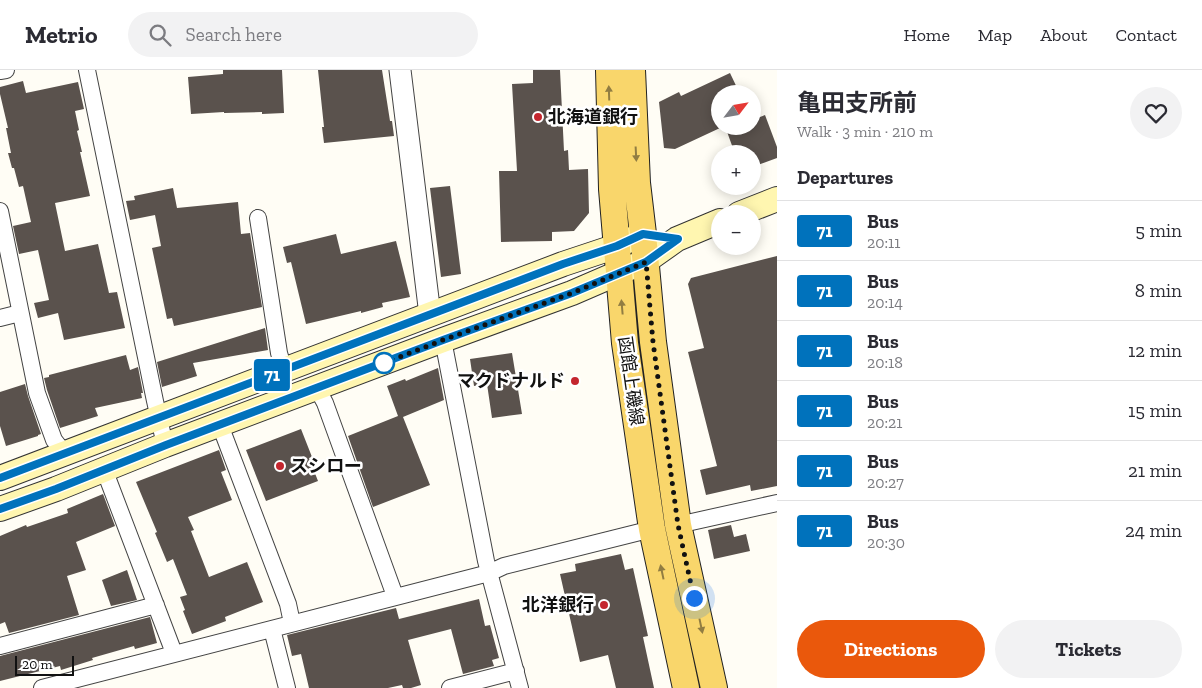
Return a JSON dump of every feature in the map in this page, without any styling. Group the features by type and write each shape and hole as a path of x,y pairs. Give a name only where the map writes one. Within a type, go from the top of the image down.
{"main road":[{"name":"函館上磯線","path":"609,70 612,189 625,343 652,529 686,688"},
{"name":"函館上磯線","path":"632,70 637,183 653,342 678,525 714,688"},
{"path":"761,205 777,199"},
{"path":"0,509 443,340 572,293 646,262 678,239 711,225"},
{"path":"0,478 563,264 617,246 643,234 678,239"}],"street":[{"path":"0,70 6,70"},
{"path":"87,70 166,445"},
{"path":"400,70 430,315"},
{"path":"0,211 37,393 54,440 64,454"},
{"path":"258,218 279,354 284,370"},
{"path":"0,318 20,313"},
{"path":"443,340 489,573 520,688"},
{"path":"317,388 325,403 395,596"},
{"path":"220,425 288,604 292,623"},
{"path":"104,469 174,653"},
{"path":"678,525 777,502"},
{"path":"50,687 174,653 489,573 504,566 652,529"},
{"path":"0,646 156,605"},
{"path":"272,629 288,688"},
{"path":"450,688 516,671"}],"building":[{"path":"223,70 282,70 284,113 224,112 191,114 188,77 223,74"},
{"path":"318,70 382,70 394,136 324,143"},
{"path":"533,70 560,70 564,151 568,150 569,170 588,169 589,213 574,231 552,232 552,241 501,242 499,171 517,171 512,84 533,83"},
{"path":"730,73 736,85 711,85 711,132 675,149 664,148 659,102 679,92 681,96"},
{"path":"23,81 26,93 78,82 84,109 75,111 79,130 77,131 90,196 55,203 65,251 98,244 109,293 117,292 125,328 64,340 58,313 38,318 34,303 49,300 38,250 19,254 13,226 31,222 23,186 19,187 8,153 11,153 6,128 8,128 0,94 0,87"},
{"path":"765,115 777,147 777,158 761,164 761,145 732,145 728,135 761,135 761,117"},
{"path":"450,186 461,274 441,277 430,188"},
{"path":"173,188 177,208 238,202 241,234 250,233 262,307 174,326 172,318 167,319 152,248 161,246 155,215 130,220 126,201 135,200 134,196"},
{"path":"336,234 341,254 396,241 410,297 382,303 383,307 361,313 361,311 306,324 291,262 287,263 283,247"},
{"path":"777,256 777,486 751,491 750,485 706,495 700,470 717,466 688,352 704,348 688,284 691,278"},
{"path":"265,328 268,350 193,363 197,376 162,387 157,362"},
{"path":"512,353 522,414 492,418 487,384 474,386 470,359"},
{"path":"126,355 130,370 138,367 143,393 141,393 142,398 95,408 98,416 60,428 44,378 49,377 49,375"},
{"path":"438,368 444,400 403,417 430,485 373,507 348,436 398,416 387,386 405,379 406,381"},
{"path":"25,384 41,434 6,446 0,426 0,392"},
{"path":"301,429 312,457 309,458 318,481 266,501 246,450"},
{"path":"219,450 226,470 221,472 232,500 188,517 194,530 191,531 209,577 247,562 263,602 225,617 226,621 192,634 180,597 187,595 173,559 167,562 155,533 157,532 136,482"},
{"path":"103,494 115,526 76,542 86,570 67,576 79,615 9,633 5,622 0,624 0,536 26,525 27,527 68,513 67,509"},
{"path":"731,525 734,537 746,534 750,551 714,559 708,530"},
{"name":"北洋銀行","path":"621,554 625,570 633,568 648,636 643,637 654,688 616,688 608,655 580,662 560,574 576,571 575,564"},
{"path":"127,570 137,600 111,606 102,580"},
{"path":"479,599 485,626 490,625 499,658 492,660 494,666 463,674 451,629 408,640 421,685 411,688 403,688 402,685 388,688 309,688 301,654 292,656 287,635 396,608 399,619"},
{"path":"150,617 157,643 135,649 134,646 92,658 93,660 61,670 60,666 0,681 0,656"}],"bus line":[{"name":"71","path":"0,478 563,264 617,246 643,234 678,239 646,262 572,293 443,340 0,509"}],"place":[{"name":"北海道銀行","path":"538,117"},
{"name":"マクドナルド","path":"575,381"},
{"name":"スシロー","path":"280,466"},
{"name":"北洋銀行","path":"604,605"}],"route":[{"path":"384,363 572,293 646,262 653,342 678,525 694,598"}]}
